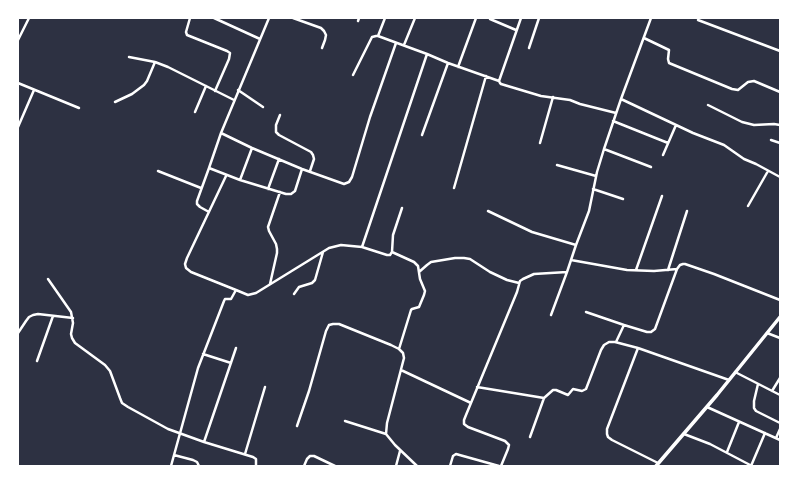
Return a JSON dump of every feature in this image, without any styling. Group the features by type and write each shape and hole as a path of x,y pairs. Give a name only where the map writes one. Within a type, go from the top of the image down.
{"main road":[{"path":"657,465 730,380 780,317"}],"street":[{"path":"18,40 29,18"},
{"path":"190,18 186,32 187,35 230,53 229,59 215,91"},
{"path":"214,18 260,39"},
{"path":"209,212 197,204 201,188 238,90 269,18"},
{"path":"293,18 321,28 324,31 326,35 322,48"},
{"path":"378,36 385,18"},
{"path":"404,45 414,18"},
{"path":"458,67 476,18"},
{"path":"489,18 516,30"},
{"path":"499,81 521,18"},
{"path":"529,48 539,18"},
{"path":"551,315 589,211 596,176 613,121 651,18"},
{"path":"698,20 780,51"},
{"path":"353,75 372,37 378,36 427,54 448,64 499,81 501,84 541,96 573,100 580,104 616,113"},
{"path":"644,38 669,50 669,63 732,89 739,90 748,82 754,81 780,92"},
{"path":"221,133 302,169 344,184 349,182 352,178 370,117 396,43"},
{"path":"362,247 427,54"},
{"path":"130,57 155,62 168,67 234,100"},
{"path":"115,102 132,94 144,85 155,62"},
{"path":"422,135 448,64"},
{"path":"454,188 486,76"},
{"path":"18,83 79,108"},
{"path":"195,112 206,86"},
{"path":"18,127 34,90"},
{"path":"238,90 263,107"},
{"path":"540,143 553,97"},
{"path":"621,99 693,133 727,146 744,159 780,177"},
{"path":"708,105 742,122 754,126 774,124 780,125"},
{"path":"280,115 276,125 276,132 311,152 314,159 310,171"},
{"path":"613,121 668,143"},
{"path":"664,155 676,125"},
{"path":"772,140 780,143"},
{"path":"240,180 252,148"},
{"path":"604,149 651,167"},
{"path":"268,189 279,159"},
{"path":"557,165 596,176"},
{"path":"209,168 226,176 286,194 291,194 295,191 302,169"},
{"path":"158,171 201,188"},
{"path":"748,206 768,171"},
{"path":"226,176 187,258 186,268 191,272 246,294 253,294 329,248 340,245 362,247 387,255 390,255 392,252"},
{"path":"593,189 623,199"},
{"path":"270,284 277,248 268,227 280,192"},
{"path":"636,270 662,196"},
{"path":"392,252 393,235 402,208"},
{"path":"668,270 687,211"},
{"path":"488,212 538,235 576,245"},
{"path":"294,294 299,287 312,283 315,280 323,252"},
{"path":"392,252 417,264 420,279 425,291 419,307 411,310 399,349"},
{"path":"419,272 431,262 464,258 470,259 490,272 507,280 520,283"},
{"path":"571,260 628,270 654,271 677,269"},
{"path":"586,312 624,325 651,332 655,329 677,269 683,264 714,274 780,300"},
{"path":"450,466 453,456 456,454 500,466 509,445 505,441 468,427 464,424 464,420 521,280 534,274 567,272"},
{"path":"48,278 71,312 73,318 72,338 105,365 110,371 122,403 163,426 204,442 253,457 256,459 256,466"},
{"path":"171,466 203,354 224,300 231,299 236,290"},
{"path":"18,333 29,317 33,315 38,314 73,318"},
{"path":"37,362 53,316"},
{"path":"297,426 326,331 329,325 339,324 392,345 403,353 404,358 387,423 386,434"},
{"path":"616,342 624,325"},
{"path":"766,333 780,338"},
{"path":"530,437 544,398 553,390 568,395 573,389 584,391 604,344 610,342 616,342 638,348 730,380"},
{"path":"204,442 236,348"},
{"path":"638,348 606,434 612,440 657,465"},
{"path":"203,354 231,363"},
{"path":"401,370 471,403"},
{"path":"735,372 780,396"},
{"path":"772,391 780,378"},
{"path":"758,384 754,408 780,423"},
{"path":"245,454 265,387"},
{"path":"477,387 544,398"},
{"path":"707,407 780,440"},
{"path":"345,421 386,434 394,446 417,466"},
{"path":"727,452 739,422"},
{"path":"776,438 780,429"},
{"path":"684,434 727,452 752,466 765,433"},
{"path":"396,466 400,451"},
{"path":"174,456 193,460 197,462 199,466"},
{"path":"304,466 310,456 314,456 335,466"}]}
